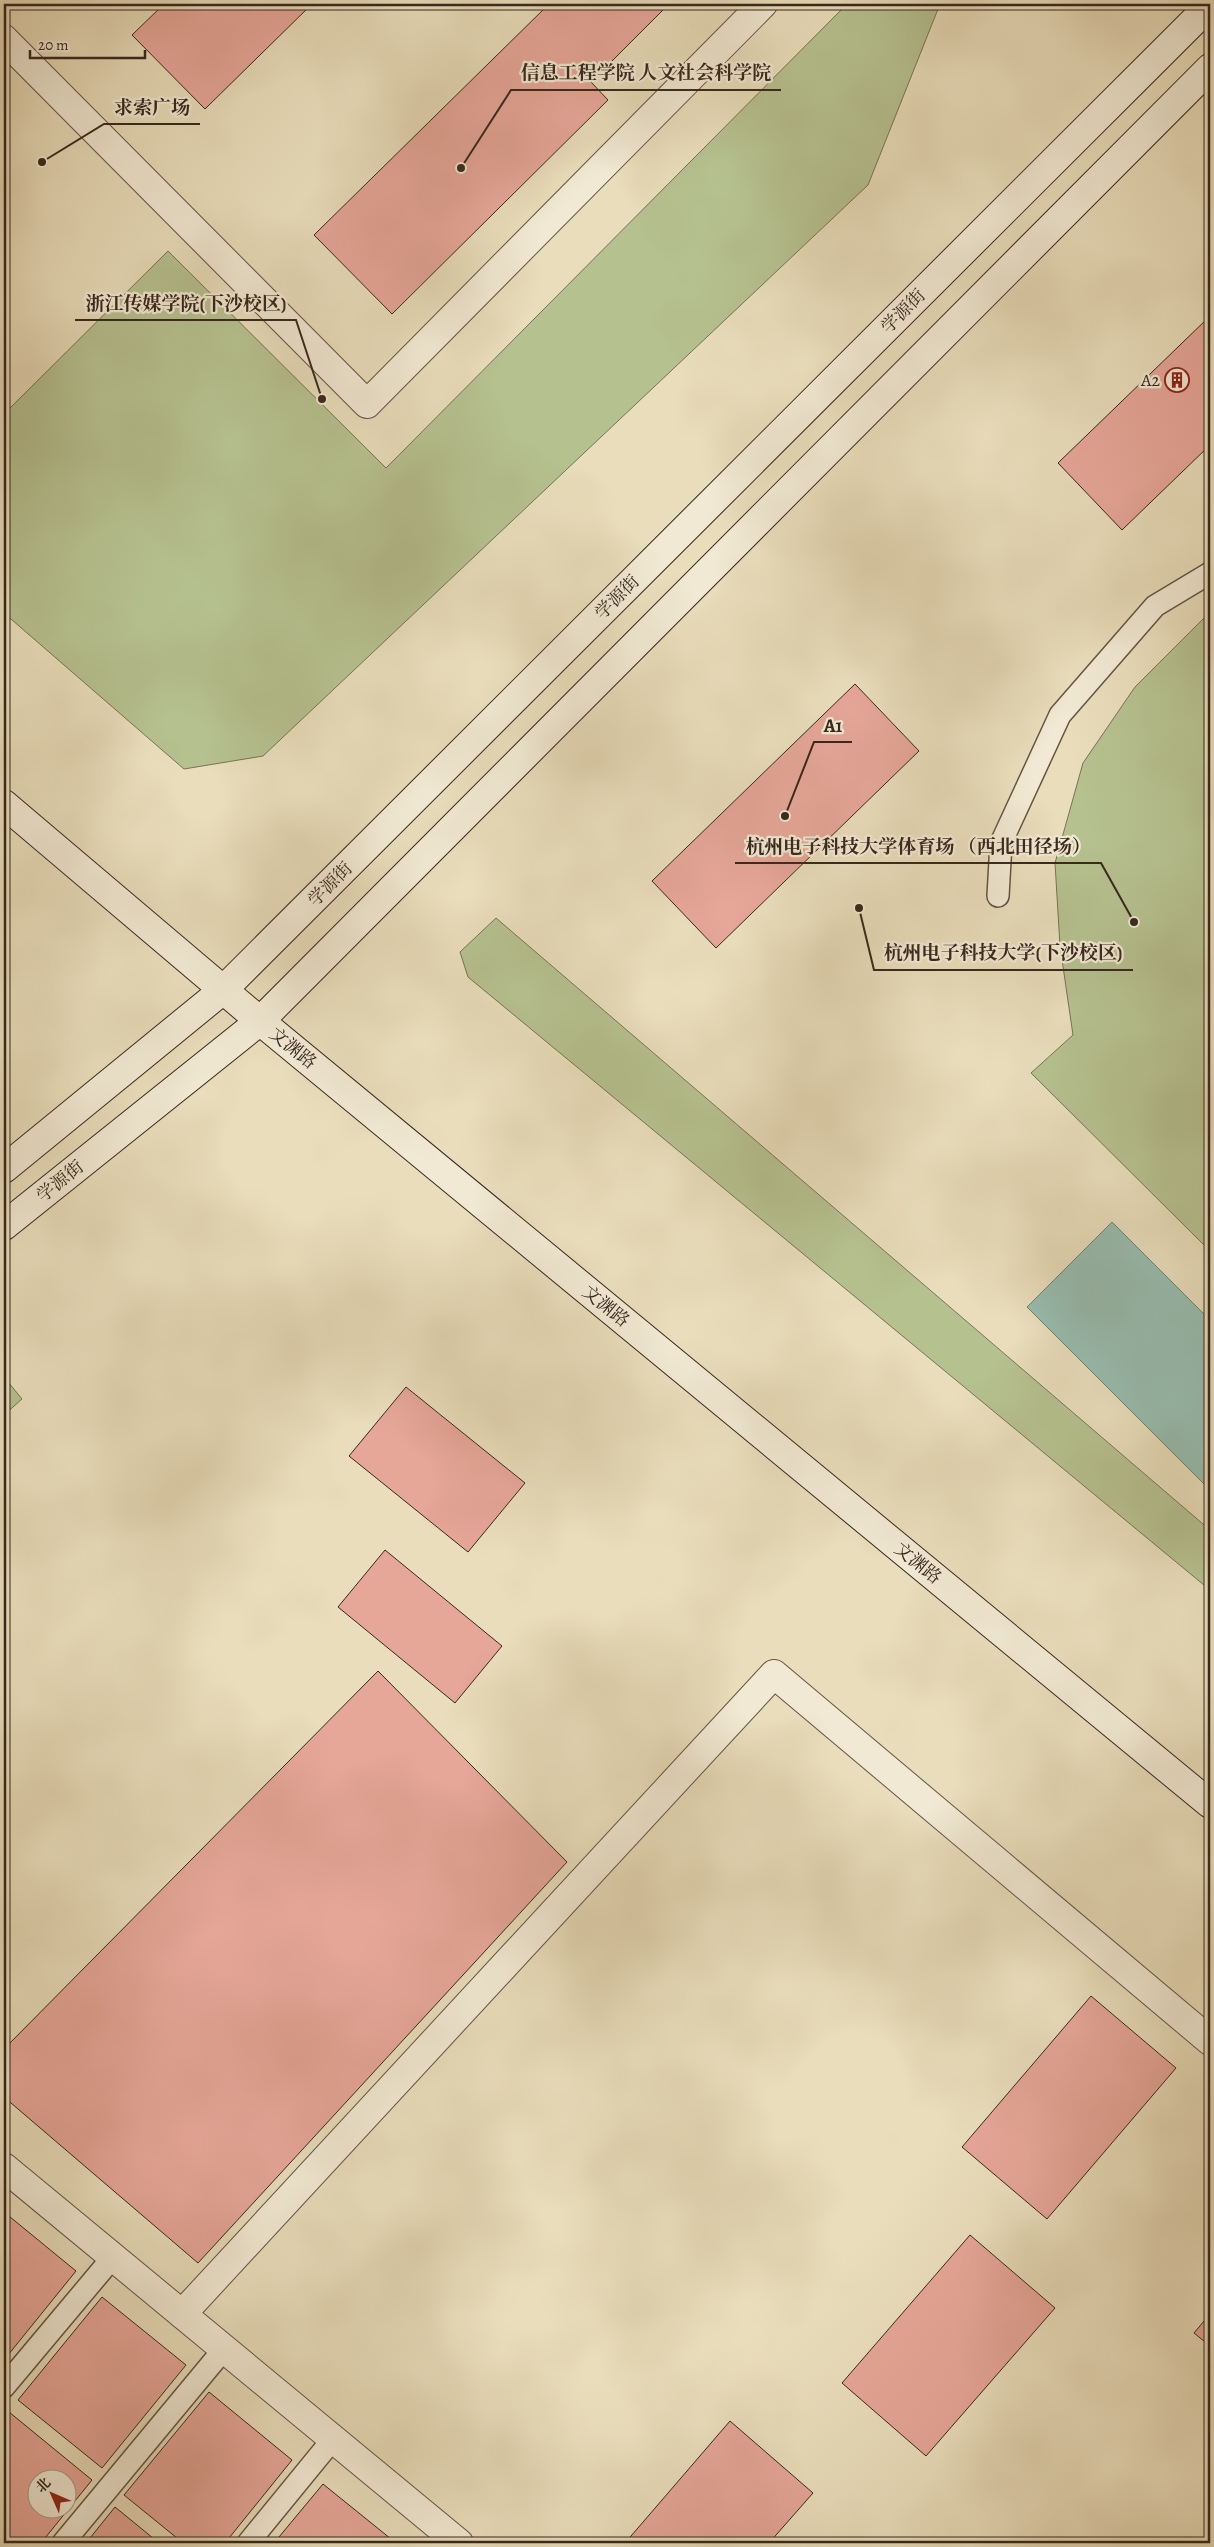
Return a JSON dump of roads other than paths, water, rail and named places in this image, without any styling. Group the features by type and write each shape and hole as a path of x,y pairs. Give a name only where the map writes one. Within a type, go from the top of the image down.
{"main road":[{"path":"4,39 367,404 763,4"},
{"name":"学源街","path":"4,1169 223,990 1210,5"},
{"name":"学源街","path":"4,1226 260,1021 1210,68"},
{"name":"文渊路","path":"4,804 260,1021 1210,1804"},
{"path":"182,2314 774,1674 1210,2041"},
{"path":"4,2166 333,2439 444,2539"}],"lane":[{"path":"998,896 1001,843 1060,715 1155,606 1210,573"},
{"path":"4,2388 113,2257"},
{"path":"63,2543 224,2349"},
{"path":"248,2543 333,2439"}],"water":[{"path":"1112,1222 1210,1320 1210,1490 1027,1307"}],"place":[{"name":"求索广场","path":"42,162"},
{"name":"信息工程学院 人文社会科学院","path":"461,168"},
{"name":"A2","path":"1177,380"},
{"name":"浙江传媒学院(下沙校区)","path":"322,399"},
{"name":"A1","path":"785,816"},
{"name":"杭州电子科技大学(下沙校区)","path":"859,908"},
{"name":"杭州电子科技大学体育场 （西北田径场）","path":"1134,922"}]}
